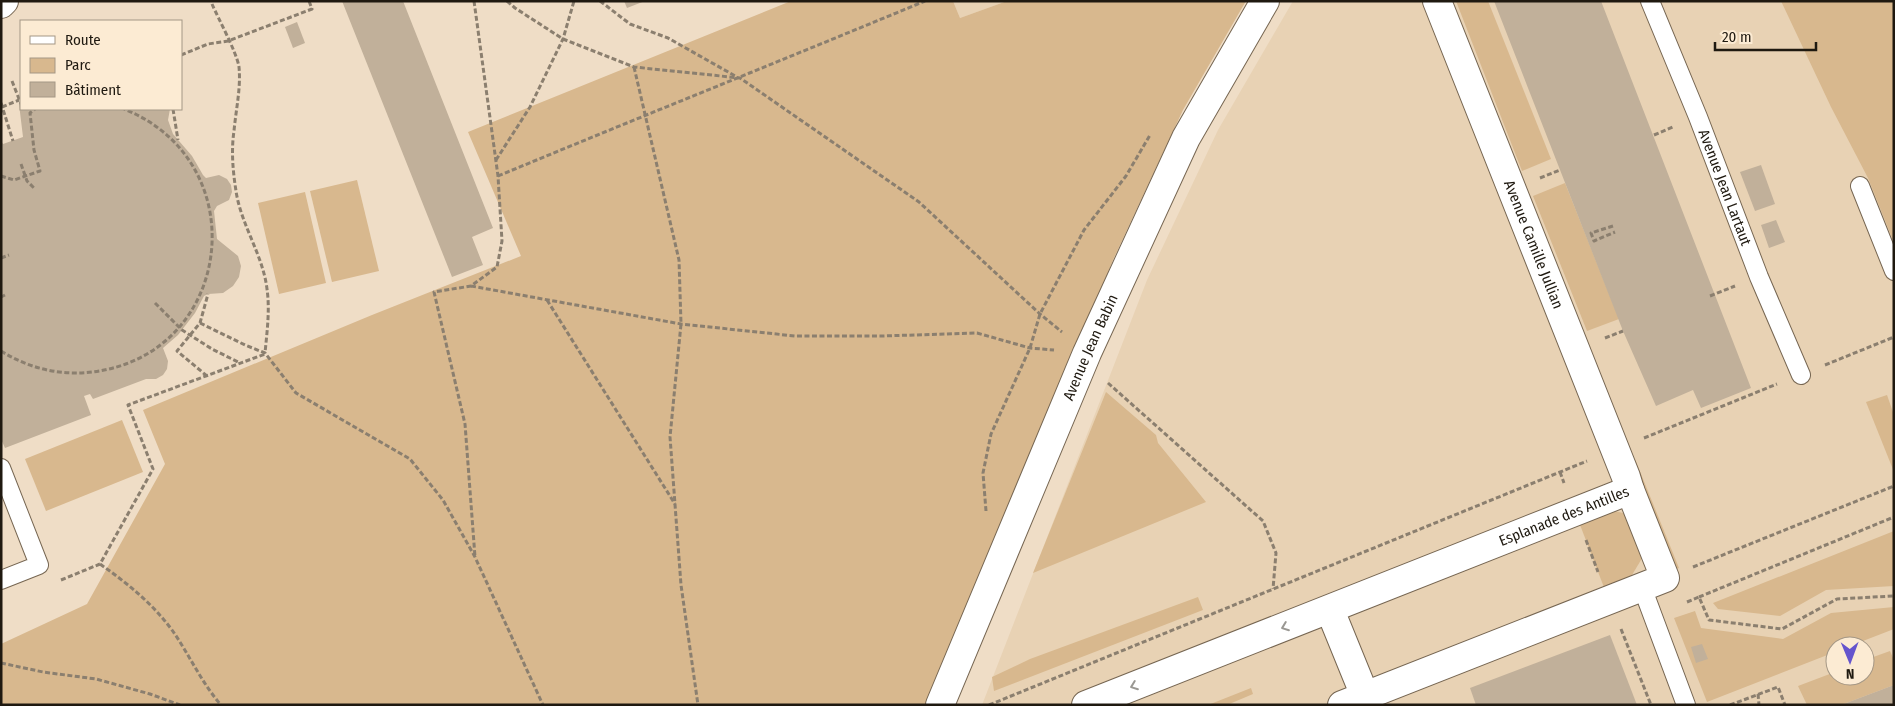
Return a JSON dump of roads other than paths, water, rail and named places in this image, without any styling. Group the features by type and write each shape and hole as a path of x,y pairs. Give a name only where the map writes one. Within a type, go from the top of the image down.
{"street":[{"name":"Avenue Jean Babin","path":"940,705 1087,352 1186,138 1265,1"},
{"name":"Avenue Camille Jullian","path":"1437,1 1630,490"},
{"name":"Esplanade des Antilles","path":"1086,705 1630,490 1653,583"},
{"path":"1330,610 1364,700 1653,583"}],"lane":[{"name":"Avenue Jean Lartaut","path":"1650,1 1698,117 1759,278 1801,375"},
{"path":"1860,186 1894,270"},
{"path":"1,468 38,566 1,580"},
{"path":"1653,583 1652,617 1686,705"}]}
